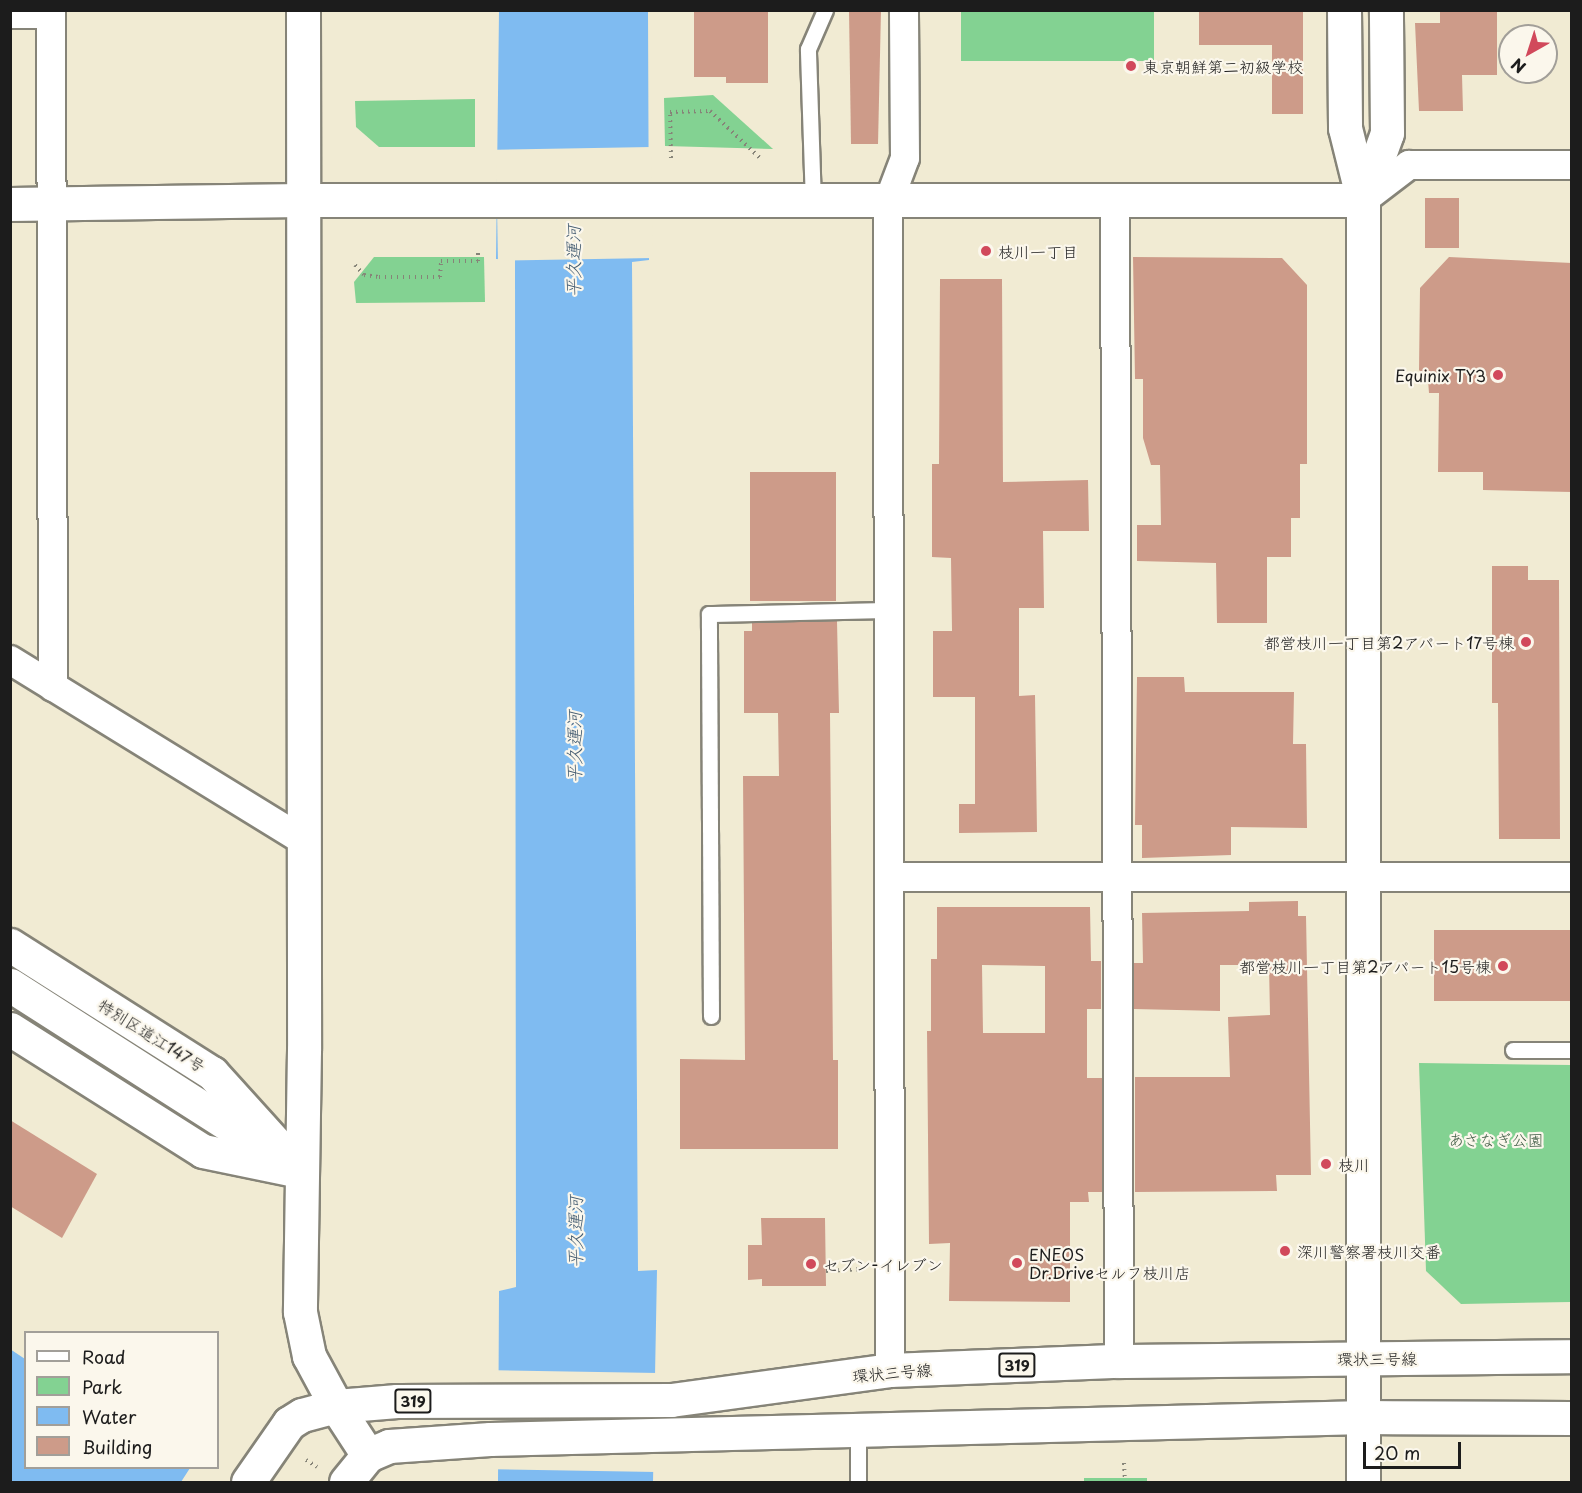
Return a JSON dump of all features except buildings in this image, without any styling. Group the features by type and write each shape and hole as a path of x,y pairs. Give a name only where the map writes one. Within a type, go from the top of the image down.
{"main road":[{"path":"303,10 303,840 300,1312 309,1356 336,1406 368,1455"},
{"path":"1344,10 1345,128 1363,200 1362,876 1365,1417 1363,1482"},
{"path":"1363,200 1387,133 1386,10"},
{"path":"10,204 302,200 888,203 1363,200"},
{"name":"特別区道江147号","path":"10,945 212,1073 302,1171"},
{"path":"10,985 302,1171"},
{"path":"10,1029 203,1151 302,1171"},
{"name":"環状三号線","path":"254,1473 289,1423 302,1415 336,1406 397,1401 671,1400 890,1370 1119,1361 1572,1356"},
{"path":"333,1476 368,1455 412,1443 490,1438 670,1437 1365,1417 1572,1418"}],"street":[{"path":"890,1370 888,203 905,158 904,10"},
{"path":"10,14 51,12 54,687"},
{"path":"1363,200 1410,165 1572,165"},
{"path":"1115,200 1119,1361"},
{"path":"10,660 303,840"},
{"path":"889,877 1572,877"}],"lane":[{"path":"813,203 808,49 825,10"},
{"path":"711,1016 709,614 889,610"},
{"path":"1513,1050 1572,1050"},
{"path":"858,1432 858,1482"}],"path":[{"path":"671,158 670,112 710,111 760,158"},
{"path":"355,265 364,275 440,277 441,261 478,261 478,249"},
{"path":"826,1271 859,1269"},
{"path":"306,1460 333,1476"},
{"path":"1124,1463 1125,1482"}],"green space":[{"path":"961,11 1154,11 1154,61 961,61"},
{"path":"713,95 773,149 665,146 664,98"},
{"path":"475,99 475,147 379,147 356,127 355,101"},
{"path":"374,257 484,257 485,302 356,303 354,282"},
{"name":"あさなぎ公園","path":"1419,1063 1571,1065 1571,1302 1461,1304 1426,1271"},
{"path":"1084,1478 1147,1478 1147,1482 1084,1482"}],"water":[{"name":"平久運河","path":"499,11 648,11 649,260 632,262 638,1271 657,1270 653,1482 498,1482 499,1291 516,1287 515,260 496,259"},
{"path":"10,1349 24,1358 24,1469 219,1468 285,1482 11,1482"}],"pier":[{"path":"651,147 653,258 498,261 496,150"},
{"path":"496,1370 658,1373 656,1472 494,1469"},
{"path":"219,1441 288,1482 181,1482 189,1469 219,1469"}],"place":[{"name":"東京朝鮮第二初級学校","path":"1131,66"},
{"name":"枝川一丁目","path":"986,251"},
{"name":"Equinix TY3","path":"1498,375"},
{"name":"都営枝川一丁目第2アパート17号棟","path":"1526,642"},
{"name":"都営枝川一丁目第2アパート15号棟","path":"1503,966"},
{"name":"枝川","path":"1326,1164"},
{"name":"深川警察署枝川交番","path":"1285,1251"},
{"name":"ENEOS Dr.Driveセルフ枝川店","path":"1017,1263"},
{"name":"セブン-イレブン","path":"811,1264"}]}
